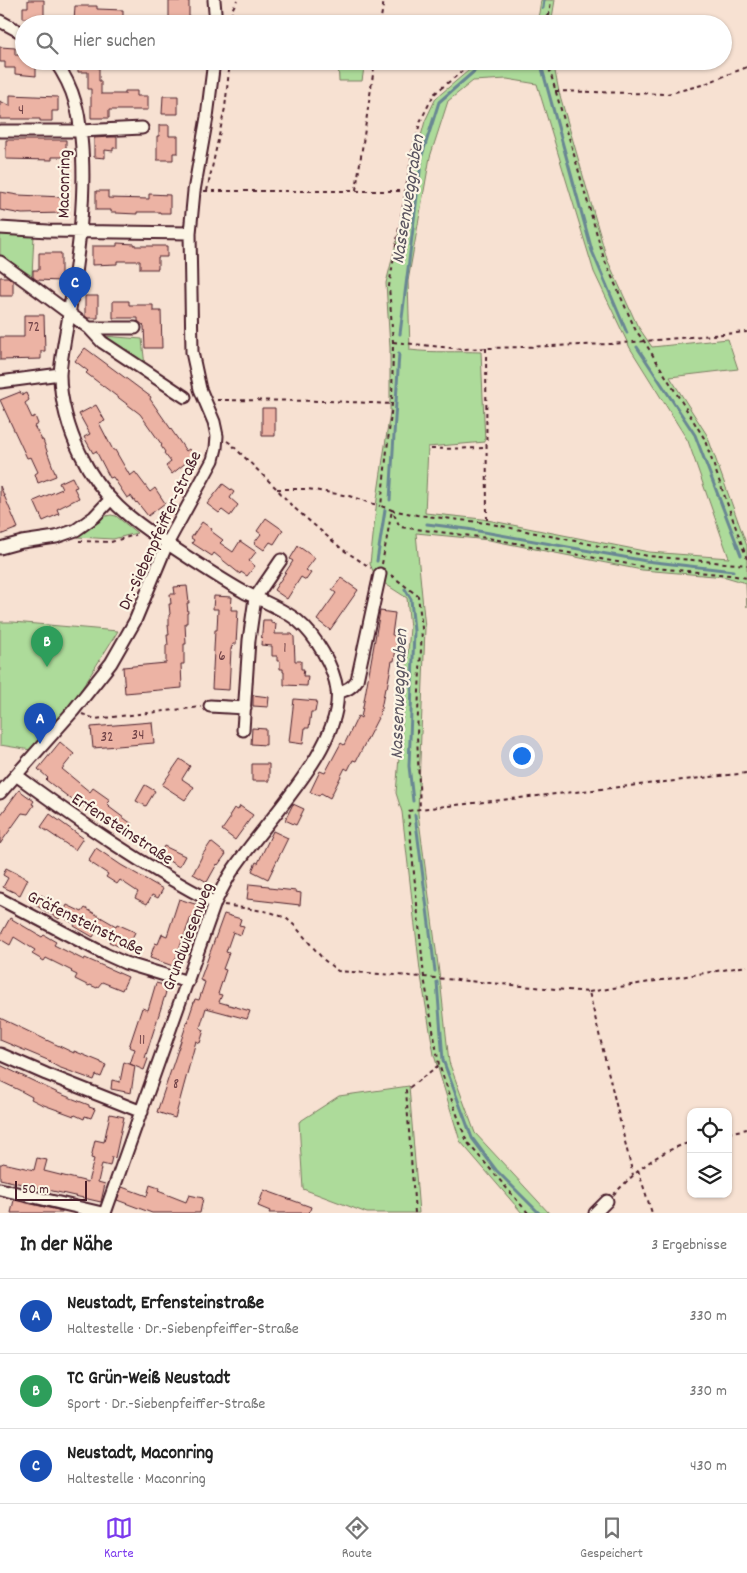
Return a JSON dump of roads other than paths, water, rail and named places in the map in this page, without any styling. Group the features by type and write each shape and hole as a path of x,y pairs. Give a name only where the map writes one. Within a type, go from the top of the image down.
{"street":[{"path":"214,0 215,15"},
{"path":"0,21 15,29"},
{"name":"Maconring","path":"60,374 83,188 83,160 76,104 61,70"},
{"name":"Dr.-Siebenpfeiffer-Straße","path":"0,793 73,711 111,663 143,603 167,544 213,460 217,436 214,422 196,375 192,352 190,233 194,191 213,70"},
{"path":"0,131 80,132 142,128"},
{"path":"0,228 79,232 190,233"},
{"path":"0,262 89,328 102,342 185,398"},
{"path":"89,328 135,328"},
{"path":"0,382 60,374"},
{"name":"Grundwiesenweg","path":"60,374 65,410 79,452 97,483 110,500 126,515 167,544 226,582 299,622 327,660 334,675 338,692 332,728 323,746 296,787 230,875 215,903 142,1112 104,1213"},
{"path":"0,548 22,542 69,534 84,525 110,500"},
{"path":"243,730 249,640 255,598 281,560"},
{"path":"338,692 350,688 357,680 380,574"},
{"path":"210,706 245,708"},
{"name":"Erfensteinstraße","path":"16,775 118,847 159,873 215,903"},
{"name":"Gräfensteinstraße","path":"0,899 125,963 188,982"},
{"path":"0,1054 142,1112"},
{"path":"0,1189 104,1213"},
{"path":"595,1213 607,1201"}],"waterway":[{"path":"543,8 544,0"},
{"name":"Nassenweggraben","path":"400,334 422,155 439,102 476,70"},
{"path":"542,70 592,251 627,333"},
{"path":"637,347 695,435 741,555"},
{"name":"Nassenweggraben","path":"390,500 399,353"},
{"name":"Nassenweggraben","path":"377,561 385,510"},
{"path":"427,524 467,529 646,561 733,571"},
{"name":"Nassenweggraben","path":"405,589 411,599 414,631 409,766 413,801"},
{"name":"Nassenweggraben","path":"415,815 435,971"},
{"name":"Nassenweggraben","path":"437,982 443,1060 472,1138 496,1170 539,1213"}],"place":[{"name":"Neustadt, Maconring","path":"75,308"},
{"name":"TC Grün-Weiß Neustadt","path":"47,667"},
{"name":"Neustadt, Erfensteinstraße","path":"40,744"}]}
